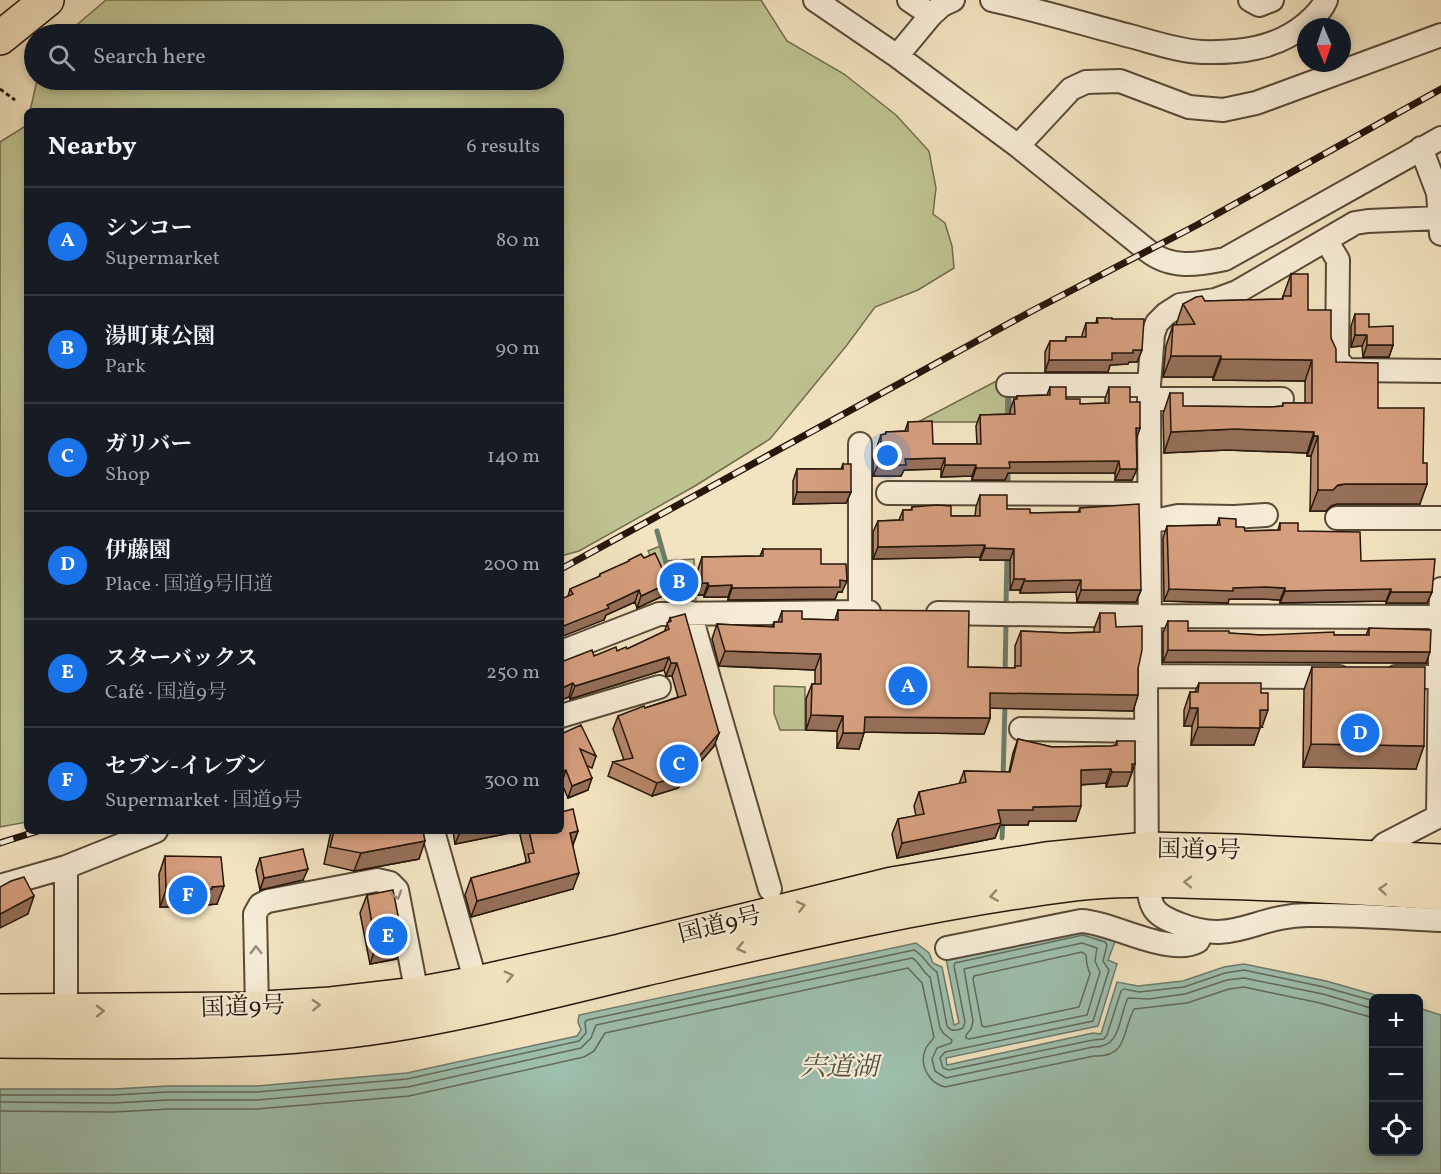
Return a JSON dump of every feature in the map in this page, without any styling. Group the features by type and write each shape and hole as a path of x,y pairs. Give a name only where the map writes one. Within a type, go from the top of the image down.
{"highway":[{"path":"0,23 29,0"},
{"path":"0,38 47,0"},
{"name":"国道9号","path":"0,1011 66,1027 252,1040 325,1034 482,1008 894,914 968,900 1079,884 1147,865 1373,856 1441,861"},
{"name":"国道9号","path":"0,1041 66,1027 257,1008 331,1004 417,994 632,948 892,884 1046,859 1147,865 1355,887 1441,893"}],"street":[{"path":"815,0 1018,146 1154,256 1167,262 1201,265 1225,259 1431,143 1441,234"},
{"path":"909,0 931,15"},
{"path":"897,57 931,15 942,5 953,0"},
{"path":"992,0 1168,46 1200,52 1238,51 1276,43 1290,37 1312,19 1323,8 1326,0"},
{"path":"1250,0 1259,5 1272,0"},
{"path":"1018,146 1071,89 1086,82 1120,81 1189,107 1223,110 1256,103 1441,35"},
{"path":"1440,218 1368,220 1355,224 1237,292 1215,300 1180,305 1166,314 1158,323 1153,334 1150,392 1150,666 1146,684 1146,731 1147,865 1150,903 1158,915 1202,932 1229,933 1277,917 1307,915 1441,920"},
{"path":"1326,240 1338,260 1337,359 1346,370 1441,371"},
{"path":"1008,385 1282,399"},
{"path":"860,444 860,612"},
{"path":"888,493 1149,494"},
{"path":"1149,522 1178,516 1266,515"},
{"path":"1337,518 1441,518"},
{"path":"1373,856 1385,844 1440,815 1441,589"},
{"path":"564,651 659,614 895,612"},
{"path":"918,612 1441,617"},
{"path":"690,613 770,890"},
{"path":"1149,676 1439,677"},
{"path":"564,715 659,687"},
{"path":"1021,729 1146,731"},
{"path":"0,886 66,867 148,834"},
{"path":"434,834 476,983"},
{"path":"66,867 66,1027"},
{"path":"257,1008 255,914 260,906 268,901 377,880 390,883 397,890 417,994"},
{"path":"947,948 1081,921 1183,946 1198,941 1202,932"}],"path":[{"path":"0,89 15,100"}],"shaded area":[{"path":"106,0 761,0 787,41 844,74 896,115 929,151 936,188 933,214 945,223 952,246 954,268 918,290 875,307 770,439 695,486 579,551 564,555 564,108 31,108 35,90 564,90 564,24 78,24"},
{"path":"24,127 24,823 0,827 0,142"},
{"path":"1006,376 1006,422 918,422"},
{"path":"660,546 664,561 694,559 696,604 673,604 648,551"},
{"path":"774,686 805,687 805,730 780,730 774,713"}],"water":[{"name":"宍道湖","path":"1083,929 1116,939 1108,960 1117,964 1098,1026 946,1058 947,1065 1093,1033 1101,1034 1117,982 1138,986 1183,981 1224,967 1244,964 1326,981 1372,994 1369,994 1369,1156 1423,1156 1423,1009 1441,1015 1441,1174 0,1174 0,1089 257,1086 407,1073 577,1036 581,1030 578,1022 579,1015 916,943 929,953 933,963 942,967 954,1025 959,1023 946,959"}],"building":[{"path":"1291,274 1308,274 1308,310 1331,310 1331,338 1336,349 1336,362 1378,363 1378,408 1424,408 1423,463 1427,463 1427,484 1345,484 1338,485 1333,490 1318,490 1318,436 1314,436 1314,432 1235,429 1171,432 1170,393 1183,393 1183,406 1271,407 1283,406 1283,403 1312,403 1312,360 1171,356 1173,325 1195,324 1183,304 1202,296 1205,301 1283,299 1283,296 1291,296"},
{"path":"1355,314 1369,314 1369,327 1393,326 1393,345 1367,345 1367,335 1355,335"},
{"path":"1097,318 1144,319 1142,350 1133,350 1133,353 1112,353 1112,360 1049,360 1050,341 1066,341 1066,337 1086,337 1086,323 1098,323"},
{"path":"1050,387 1066,387 1066,399 1080,399 1080,404 1109,403 1109,387 1130,387 1130,402 1140,402 1140,428 1136,428 1137,469 1120,469 1119,461 1009,462 1010,468 976,468 976,465 945,465 945,458 905,459 906,465 878,465 878,446 881,446 881,435 886,432 908,431 908,422 932,421 933,444 981,444 980,415 1015,414 1014,399 1017,399 1017,396 1050,395"},
{"path":"843,464 851,464 851,492 797,492 797,469 843,469"},
{"path":"980,495 1007,495 1007,509 1030,509 1030,513 1080,512 1080,508 1139,504 1141,590 1081,590 1081,580 1024,581 1025,579 1014,579 1014,549 985,548 985,545 878,547 878,521 903,520 903,510 937,505 951,506 951,516 980,516"},
{"path":"1219,518 1236,519 1236,527 1244,527 1245,531 1280,530 1280,523 1298,523 1298,531 1360,532 1361,561 1435,559 1432,592 1391,592 1391,589 1285,591 1285,588 1266,587 1233,588 1233,591 1169,589 1167,526 1220,525"},
{"path":"763,549 821,549 821,564 846,564 847,581 840,580 840,587 732,588 732,585 709,586 708,583 702,583 702,557 763,556"},
{"path":"655,553 669,583 641,596 639,590 607,605 609,608 564,626 564,598 573,594 570,589 641,554 644,558"},
{"path":"838,610 969,611 968,667 1015,668 1015,666 1021,666 1021,631 1100,632 1100,613 1115,613 1116,627 1142,626 1138,695 990,693 990,718 865,717 864,733 843,733 843,716 811,715 812,684 821,684 821,654 725,651 717,624 774,627 774,622 782,622 782,611 802,611 802,619 838,620"},
{"path":"685,614 719,733 683,775 657,783 613,762 633,758 618,716 644,706 645,708 686,695 677,663 671,663 669,657 575,686 573,683 564,687 564,661 592,650 594,656 616,647 617,651 626,647 627,649 669,629 667,623 671,621 670,618"},
{"path":"1168,621 1188,621 1188,631 1229,631 1229,633 1261,635 1334,632 1334,635 1369,635 1369,628 1431,630 1430,652 1168,650"},
{"path":"1312,667 1425,667 1424,746 1311,744"},
{"path":"1199,683 1261,683 1261,693 1268,693 1268,710 1260,710 1260,728 1198,727 1198,708 1190,708 1190,692 1198,692"},
{"path":"581,725 596,756 580,749 592,778 572,786 566,770 564,770 564,733"},
{"path":"1018,739 1052,747 1111,746 1117,745 1117,741 1135,741 1135,764 1132,764 1132,772 1112,772 1111,769 1081,770 1081,806 998,810 1001,823 902,843 898,819 924,814 919,792 966,782 964,771 1010,772"},
{"path":"573,809 578,831 570,833 579,873 477,901 471,878 530,862 528,854 534,853 530,834 564,834 564,811"},
{"path":"333,834 424,834 425,841 361,853 330,847"},
{"path":"303,849 308,869 264,878 260,858"},
{"path":"165,856 221,857 224,886 212,887 212,889 166,890"},
{"path":"24,877 34,896 0,914 0,887"},
{"path":"393,890 403,941 376,946 367,895"}],"waterway":[{"path":"1009,394 1009,420"},
{"path":"1008,468 1008,484"},
{"path":"657,531 678,605"},
{"path":"1006,605 1007,556"},
{"path":"1005,674 1006,624"},
{"path":"1003,779 1005,704"},
{"path":"1002,838 1003,818"}],"railway":[{"path":"564,567 1030,312 1197,225 1441,89"},
{"path":"0,843 28,834"}],"place":[{"name":"湯町東公園","path":"679,582"},
{"name":"シンコー","path":"908,686"},
{"name":"伊藤園","path":"1360,733"},
{"name":"ガリバー","path":"679,764"},
{"name":"セブン-イレブン","path":"188,895"},
{"name":"スターバックス","path":"388,936"}]}
